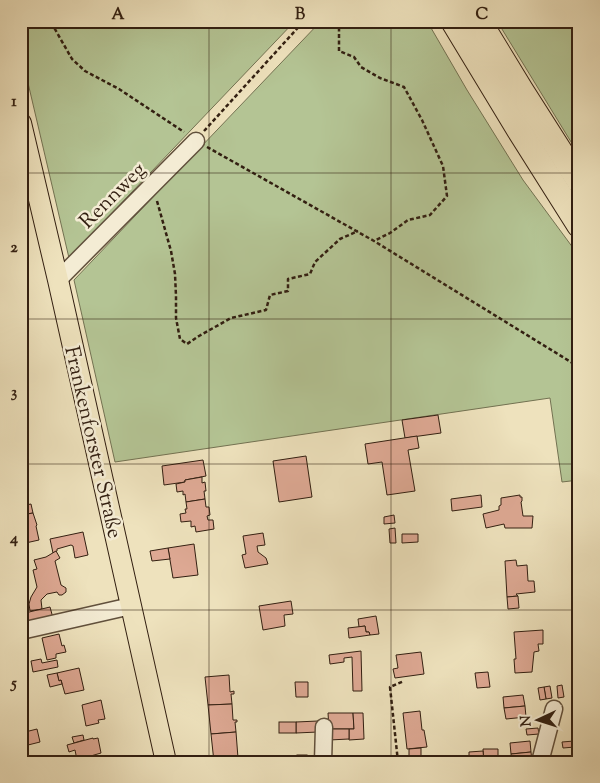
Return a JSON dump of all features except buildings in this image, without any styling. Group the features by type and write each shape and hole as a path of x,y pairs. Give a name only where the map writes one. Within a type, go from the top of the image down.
{"highway":[{"path":"453,21 579,225"},
{"path":"479,21 579,181"}],"main road":[{"name":"Frankenforster Straße","path":"21,123 166,762"}],"street":[{"name":"Rennweg","path":"58,280 196,140"},
{"path":"21,631 131,606"},
{"path":"540,762 554,709"},
{"path":"323,762 324,727"}],"path":[{"path":"21,22 27,21"},
{"path":"38,21 52,24 72,59 85,71 118,89 196,140 374,240 579,366"},
{"path":"196,140 304,21"},
{"path":"339,21 339,50 354,57 361,67 404,87 422,120 443,166 447,196 430,215 408,220 390,233 374,240"},
{"path":"152,185 171,251 175,281 176,318 180,339 187,344 231,318 266,310 270,295 288,291 288,279 310,274 314,262 340,239 358,232"},
{"path":"398,762 390,687 404,681"}],"green space":[{"path":"21,21 295,21 69,258 21,53"},
{"path":"321,21 427,21 523,180 579,256 579,480 562,482 550,398 115,462 74,280"},
{"path":"497,21 579,21 579,155"}]}
